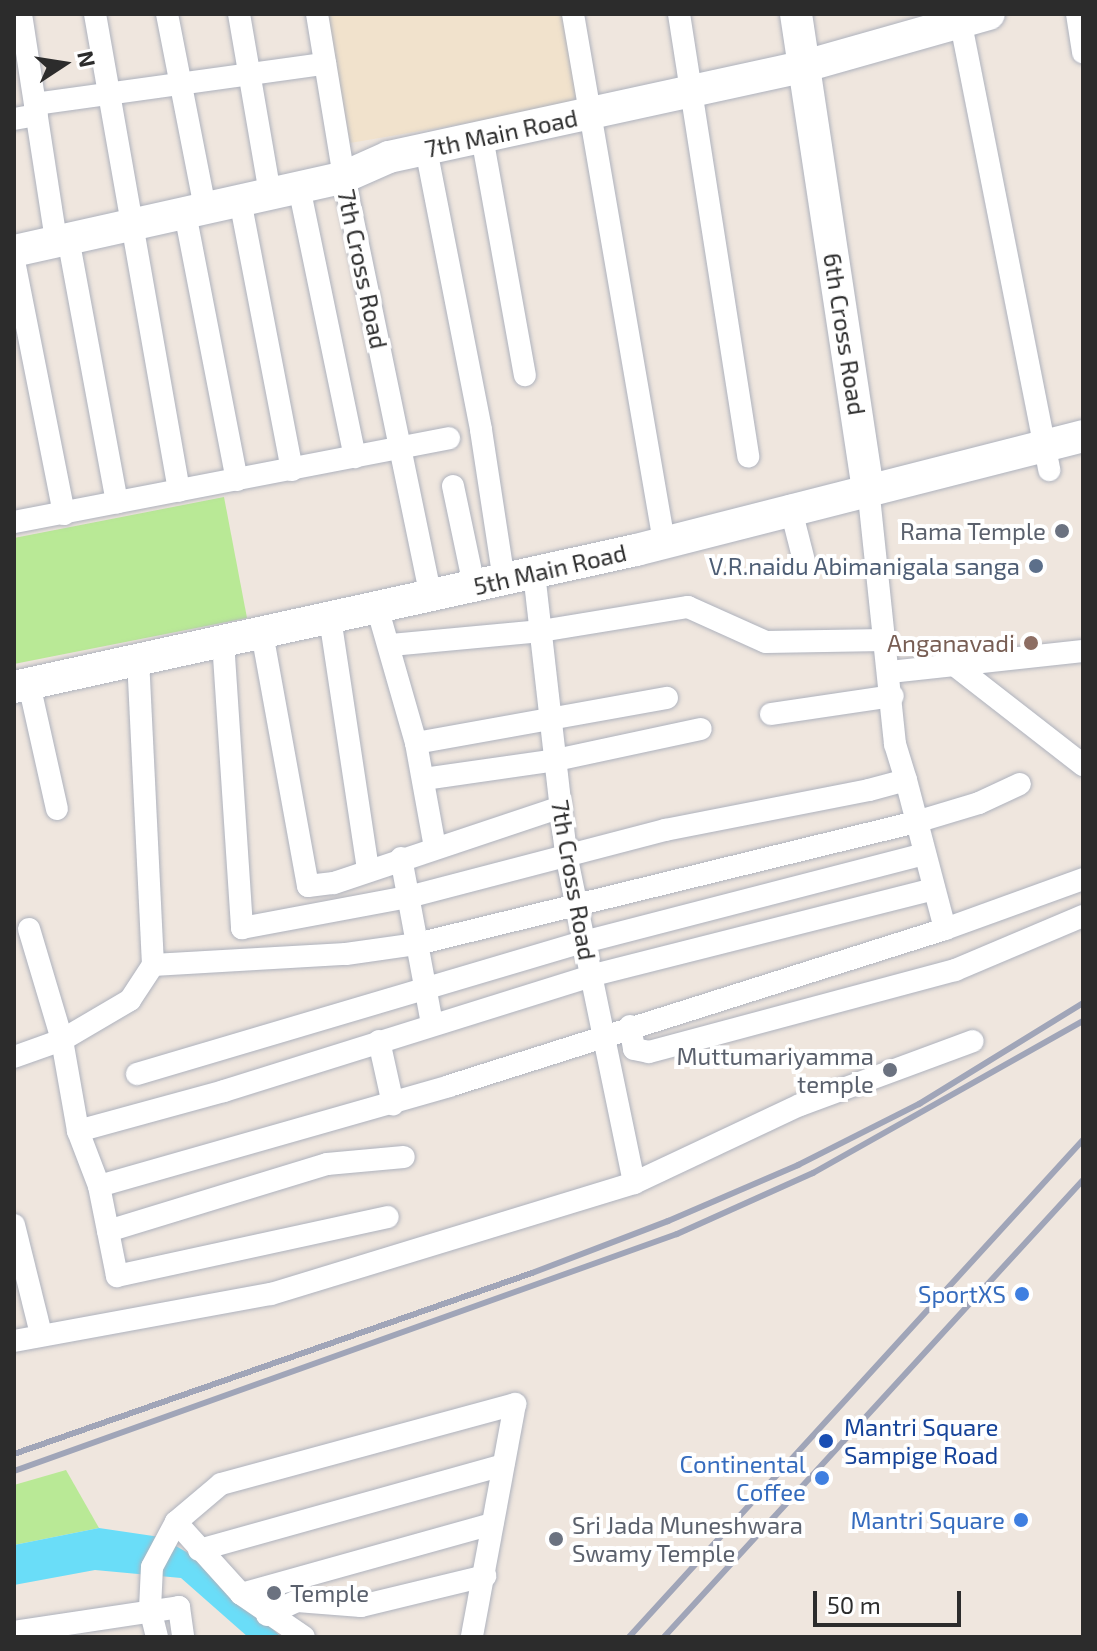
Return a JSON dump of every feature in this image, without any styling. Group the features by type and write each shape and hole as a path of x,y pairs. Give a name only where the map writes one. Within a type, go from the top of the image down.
{"street":[{"path":"21,14 36,109 117,503"},
{"path":"95,14 179,491"},
{"path":"167,14 237,480"},
{"path":"239,14 270,194 292,470"},
{"name":"7th Cross Road","path":"317,14 344,177 431,596"},
{"path":"573,14 664,542"},
{"path":"679,14 748,457"},
{"name":"6th Cross Road","path":"796,14 868,489 893,696 895,744 945,929"},
{"path":"1077,14 1083,53"},
{"path":"969,16 1046,458"},
{"name":"7th Main Road","path":"14,251 344,177 389,157 805,66 969,16"},
{"path":"14,119 36,109 109,92 178,82 251,77 325,64"},
{"path":"482,137 525,375"},
{"path":"426,149 481,430 504,580"},
{"path":"270,194 355,457"},
{"path":"14,261 64,514"},
{"name":"5th Main Road","path":"21,686 504,580 664,542 790,506 1046,458 1083,436"},
{"path":"14,522 449,438"},
{"path":"453,486 504,580"},
{"path":"790,506 804,561"},
{"name":"7th Cross Road","path":"504,580 541,631 566,854 634,1183"},
{"path":"377,607 391,645 416,743 435,848"},
{"path":"391,645 541,631 688,607 766,642 957,667 1021,654 1083,651"},
{"path":"330,618 368,869"},
{"path":"262,633 303,876 313,887 561,807"},
{"path":"223,641 242,928 408,897 566,854 906,780"},
{"path":"14,1057 62,1040 130,1000 153,965 138,660"},
{"path":"957,667 1083,765"},
{"path":"21,686 57,809"},
{"path":"771,714 893,696"},
{"path":"416,743 667,698"},
{"path":"424,779 556,760 701,729"},
{"path":"153,965 346,954 417,944 916,822 979,803 1020,784"},
{"path":"137,1074 584,942 924,854"},
{"path":"401,858 432,1024"},
{"path":"99,1186 393,1104 603,1034 945,929 1083,879"},
{"path":"78,1131 590,976 933,889"},
{"path":"630,1026 634,1049 649,1052 955,970 1083,916"},
{"path":"29,929 62,1040 78,1131 99,1186 117,1276 388,1217"},
{"path":"379,1041 393,1104"},
{"path":"14,1341 41,1334 130,1323 271,1294 634,1183 800,1105 973,1041"},
{"path":"108,1231 327,1164 404,1157"},
{"path":"14,1225 41,1334"},
{"path":"157,1637 150,1609 152,1567 173,1527 221,1484 515,1404 472,1637"},
{"path":"199,1550 503,1465"},
{"path":"241,1594 492,1524"},
{"path":"173,1527 241,1594 267,1615 304,1637"},
{"path":"267,1615 297,1601 361,1606 485,1576"},
{"path":"14,1632 179,1607 183,1637"}],"shaded area":[{"path":"327,14 563,14 579,104 350,143"}],"green space":[{"path":"224,497 247,618 14,664 14,538"},
{"path":"66,1470 99,1528 14,1545 14,1485"}],"water":[{"path":"99,1528 160,1537 197,1558 281,1637 248,1637 181,1578 95,1570 14,1585 14,1545"}],"railway":[{"path":"14,1454 532,1273 668,1221 798,1165 919,1104 1083,1003"},
{"path":"14,1471 677,1234 813,1173 1083,1021"},
{"path":"629,1637 1083,1140"},
{"path":"664,1637 1083,1180"}],"place":[{"name":"Rama Temple","path":"1062,531"},
{"name":"V.R.naidu Abimanigala sanga","path":"1036,566"},
{"name":"Anganavadi","path":"1031,643"},
{"name":"Muttumariyamma temple","path":"890,1070"},
{"name":"SportXS","path":"1022,1294"},
{"name":"Mantri Square Sampige Road","path":"826,1441"},
{"name":"Continental Coffee","path":"822,1478"},
{"name":"Mantri Square","path":"1021,1520"},
{"name":"Sri Jada Muneshwara Swamy Temple","path":"556,1539"},
{"name":"Temple","path":"274,1593"}]}
